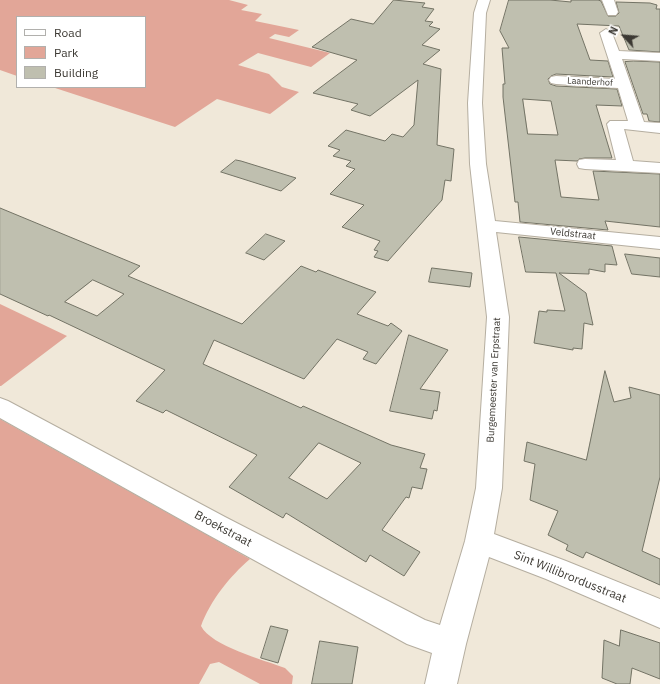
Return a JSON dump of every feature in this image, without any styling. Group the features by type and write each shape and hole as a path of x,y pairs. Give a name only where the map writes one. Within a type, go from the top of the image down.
{"street":[{"name":"Burgemeester van Erpstraat","path":"441,684 450,644 479,541 489,488 498,317 478,164 474,103 480,13 484,0"},
{"path":"608,0 612,12"},
{"name":"Laanderhof","path":"606,33 623,84 632,126"},
{"path":"613,55 660,58"},
{"name":"Laanderhof","path":"556,80 623,84"},
{"path":"626,166 620,149 615,124 660,128"},
{"path":"585,164 660,168"},
{"name":"Veldstraat","path":"487,226 660,243"},
{"name":"Broekstraat","path":"0,407 215,525 418,633 450,644"},
{"name":"Sint Willibrordusstraat","path":"479,541 556,570 660,614"}],"green space":[{"path":"0,0 229,0 248,5 241,10 262,14 255,21 299,30 289,37 275,34 269,38 330,53 311,67 258,53 238,65 269,74 282,87 299,92 270,114 217,99 175,127 55,88 146,88 146,16 16,16 16,76 0,70"},
{"path":"0,304 67,336 1,386 0,386"},
{"path":"0,419 250,559 235,573 215,598 201,626 215,640 226,646 285,668 293,676 292,684 260,684 219,662 210,664 199,684 0,684"}],"building":[{"path":"394,0 425,3 422,7 434,9 425,21 433,22 429,26 440,29 422,45 440,50 423,64 441,69 437,145 454,149 451,181 445,180 442,200 388,261 374,257 378,251 374,250 380,241 342,227 364,205 330,194 355,169 346,166 351,161 333,156 340,150 328,146 346,130 385,141 392,134 403,137 414,125 418,80 370,116 351,110 358,104 313,93 357,60 312,47 351,19 373,24"},
{"path":"509,0 550,0 571,2 571,0 598,0 601,1 608,16 616,16 619,13 616,2 650,3 657,5 656,9 660,9 660,52 629,50 619,26 577,24 590,60 608,61 613,77 556,74 548,79 550,84 556,86 617,89 622,106 596,105 612,158 585,158 577,161 555,160 561,197 599,200 593,171 660,174 660,227 605,221 608,230 520,222 518,202 515,202 503,97 503,84 505,84 502,48 509,48 500,31","holes":["523,99 551,101 558,135 528,134"]},
{"path":"625,62 660,62 660,122 649,121 647,114 643,114"},
{"path":"236,160 296,178 281,191 221,172"},
{"path":"0,208 140,266 128,276 242,324 301,266 316,272 318,270 376,292 357,314 388,326 391,323 402,331 376,364 363,359 368,352 337,339 304,379 214,340 203,364 301,408 303,406 391,445 425,454 420,468 427,469 422,489 412,487 409,498 406,497 382,530 420,552 404,576 370,555 366,562 286,513 283,518 229,487 257,455 166,410 163,413 136,401 165,370 49,315 48,316 0,294","holes":["93,280 124,294 97,316 65,302","319,443 361,463 327,499 289,478"]},
{"path":"266,234 285,241 264,260 246,253"},
{"path":"519,237 612,246 617,265 605,264 605,272 589,269 589,274 559,273 586,293 593,325 584,323 582,349 573,348 573,350 534,343 539,311 565,311 556,273 526,272"},
{"path":"625,254 660,258 660,277 632,274"},
{"path":"432,268 472,273 470,287 429,282"},
{"path":"409,335 448,350 420,389 440,392 437,411 434,410 432,419 390,411"},
{"path":"605,371 614,402 631,398 629,387 660,395 660,477 642,551 660,559 660,585 586,552 583,558 566,550 568,545 548,535 558,511 530,500 535,464 524,461 527,442 586,460"},
{"path":"271,626 288,630 278,663 261,658"},
{"path":"621,630 660,643 660,679 632,668 630,684 617,684 602,678 604,640 619,646"},
{"path":"320,641 358,647 352,684 312,684"}]}
